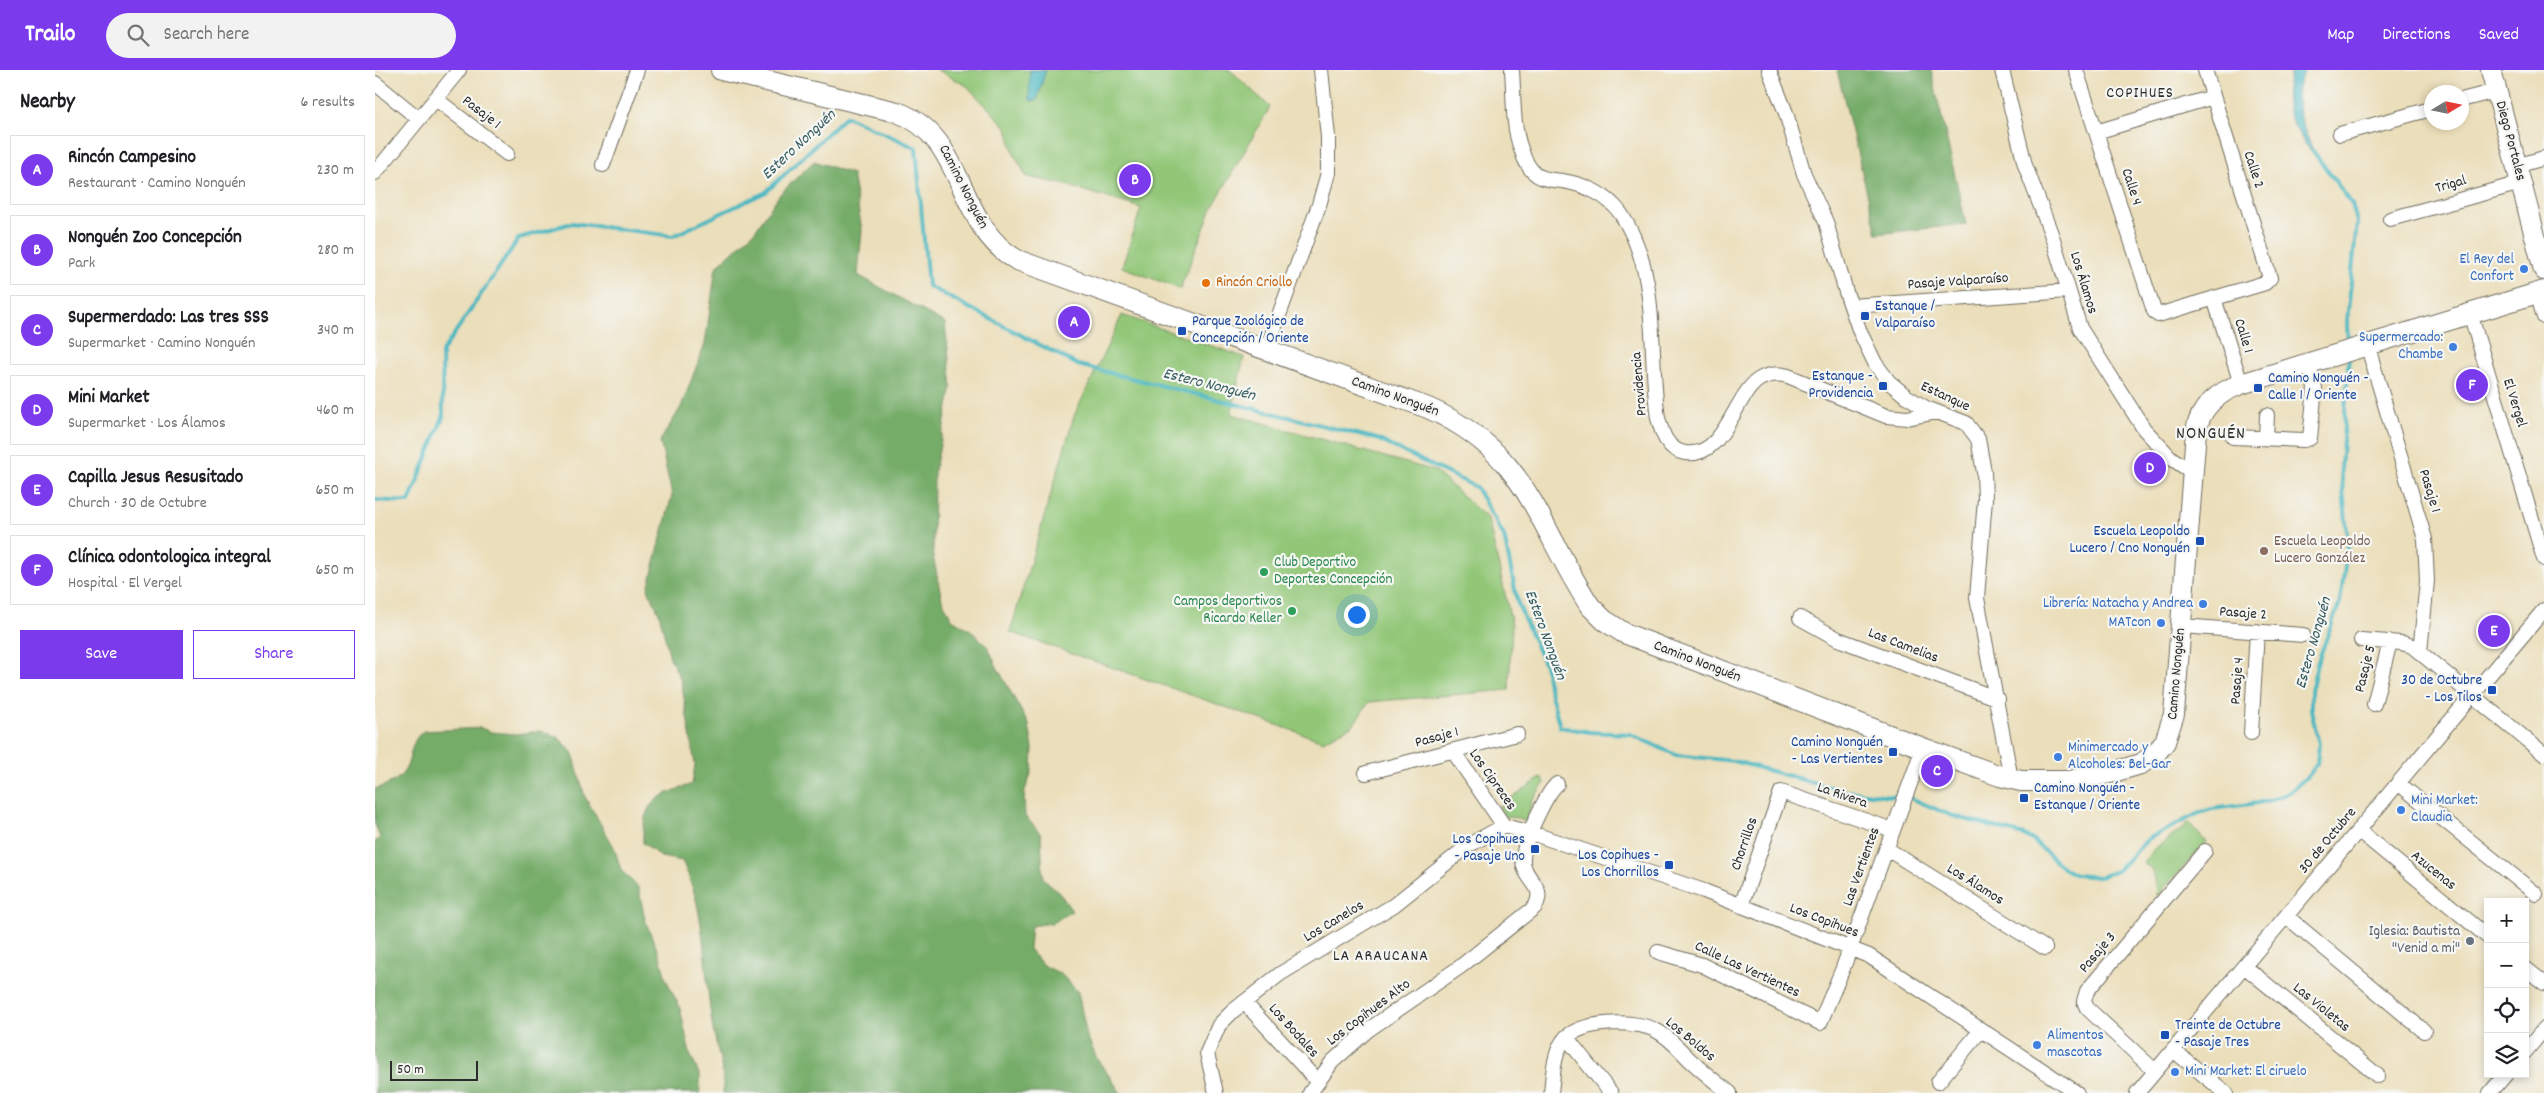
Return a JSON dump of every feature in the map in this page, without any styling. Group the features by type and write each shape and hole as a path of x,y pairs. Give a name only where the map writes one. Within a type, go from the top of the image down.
{"main road":[{"name":"Camino Nonguén","path":"721,70 897,112 915,120 930,131 941,144 984,231 1007,254 1028,265 1428,408 1455,421 1482,440 1501,457 1518,478 1585,598 1597,614 1613,628 1923,748 2011,779 2045,782 2097,776 2132,767 2156,753 2169,736 2173,721 2197,426 2201,415 2218,396 2241,384 2307,362 2541,292"},
{"name":"Diego Portales","path":"2491,70 2544,270"}],"street":[{"path":"375,172 459,70"},
{"path":"603,165 637,70"},
{"path":"1266,351 1319,205 1327,173 1329,149 1321,70"},
{"name":"Providencia","path":"1512,70 1518,141 1528,166 1542,178 1575,184 1606,199 1619,213 1635,241 1648,292 1658,418 1664,436 1670,446 1688,453 1699,452 1710,445 1722,432 1752,386 1763,377 1776,374 1788,376 1886,416 1907,418 1937,412"},
{"name":"Estanque","path":"1769,70 1787,113 1804,174 1826,222 1851,306 1869,352 1889,382 1916,403 1966,423 1978,439 1984,472 1985,499 1977,598 2011,779"},
{"name":"Los Álamos","path":"2002,70 2025,165 2051,236 2074,314 2087,341 2134,415 2171,458 2193,472"},
{"name":"Calle 4","path":"2076,70 2156,314 2214,298"},
{"name":"Calle 2","path":"2205,70 2269,280 2214,298"},
{"path":"375,83 419,119"},
{"path":"2469,98 2496,91"},
{"path":"2096,132 2213,97"},
{"name":"Pasaje 1","path":"436,99 507,154"},
{"path":"2340,134 2424,111"},
{"name":"Trigal","path":"2390,219 2519,174 2544,158"},
{"name":"Pasaje Valparaíso","path":"1851,306 2068,291"},
{"path":"2541,292 2544,316"},
{"name":"Calle 1","path":"2214,298 2241,384"},
{"name":"El Vergel","path":"2470,313 2544,559"},
{"name":"Pasaje 1","path":"2363,345 2425,539 2427,581 2419,652"},
{"path":"2233,437 2305,440 2312,436 2315,385 2307,362"},
{"path":"2266,438 2267,415"},
{"name":"30 de Octubre","path":"2137,1093 2544,610"},
{"name":"Las Camelias","path":"1801,618 1838,639 1997,700"},
{"name":"Pasaje 2","path":"2181,626 2303,635"},
{"name":"Pasaje 4","path":"2251,733 2257,632"},
{"path":"2361,640 2408,644 2544,754"},
{"name":"Pasaje 5","path":"2374,704 2390,642"},
{"name":"Pasaje 1","path":"1366,773 1517,734"},
{"name":"Las Vertientes","path":"1820,1023 1850,948 1923,748"},
{"name":"Los Cipreces","path":"1453,751 1504,826"},
{"path":"2398,783 2536,894"},
{"name":"Los Copihues Alto","path":"1314,1088 1332,1062 1368,1030 1460,967 1535,907 1540,899 1539,891 1523,863 1531,833 1543,802 1557,784"},
{"name":"La Rivera","path":"1781,792 1893,830"},
{"name":"Chorrillos","path":"1741,906 1781,792"},
{"path":"1504,826 1531,833"},
{"name":"Los Canelos","path":"1215,1093 1207,1053 1219,1025 1244,1002 1280,974 1394,905 1469,845 1504,826"},
{"name":"Azucenas","path":"2358,830 2484,934"},
{"name":"Los Copihues","path":"1531,833 1741,906 1850,948 1881,963 1981,1030 2057,1088 2077,1093"},
{"name":"Los Álamos","path":"1887,848 2045,948"},
{"name":"Pasaje 3","path":"2155,1071 2087,1008 2084,997 2205,851"},
{"path":"2286,916 2423,1031"},
{"name":"Calle Las Vertientes","path":"1658,952 1702,965 1820,1023"},
{"name":"Las Violetas","path":"2244,966 2378,1076"},
{"path":"2529,971 2544,983"},
{"name":"Los Bodales","path":"1244,1002 1314,1088"},
{"name":"Los Boldos","path":"1566,1037 1580,1030 1606,1025 1633,1024 1651,1028 1664,1035 1730,1093"},
{"path":"1938,1082 1981,1030"},
{"path":"1551,1093 1556,1057 1566,1037 1611,1093"},
{"path":"2529,1048 2541,1038"},
{"path":"2173,1050 2226,1093"},
{"path":"2490,1093 2503,1078"}],"green space":[{"path":"937,70 1230,70 1270,107 1212,208 1180,289 1122,267 1141,208 1059,183 1027,177 1014,154 1007,128 967,86"},
{"path":"1837,70 1931,70 1966,224 1877,234"},
{"path":"814,161 852,174 862,230 858,275 945,323 952,387 934,474 933,556 942,600 952,619 972,631 988,647 1029,725 1033,748 1032,771 1024,793 1025,816 1041,834 1043,878 1059,892 1072,911 1052,923 1031,926 1029,949 1043,965 1061,974 1078,992 1087,1036 1096,1057 1121,1093 723,1093 722,1068 713,1029 701,922 690,881 682,861 661,857 643,843 643,829 648,809 660,797 692,784 695,765 681,680 670,658 659,613 648,589 672,495 660,441 681,407 705,344 716,267 754,232 780,194"},
{"name":"Club Deportivo Deportes Concepción","path":"1122,315 1244,357 1231,414 1435,471 1488,519 1512,625 1509,690 1369,702 1353,725 1323,741 1010,632 1074,416"},
{"path":"481,728 491,732 516,734 539,731 548,733 558,737 573,753 585,797 614,847 621,870 638,887 646,923 660,956 666,979 680,1008 690,1054 700,1076 700,1093 375,1093 375,842 380,838 375,824 375,789 392,782 402,774 416,739 424,731"},
{"path":"1542,777 1545,783 1532,800 1526,822 1518,818 1505,817 1499,806"},
{"path":"2188,822 2206,842 2157,896 2153,873 2144,864 2151,852 2177,833"}],"water":[{"path":"1030,70 1046,70 1037,100 1031,101 1029,97"},
{"path":"2292,70 2306,70 2300,80 2297,102 2299,114 2316,157 2301,137 2290,116 2287,94"}],"waterway":[{"name":"Estero Nonguén","path":"375,500 409,502 443,417 442,352 519,238 572,223 673,236 766,192 846,116 916,148 928,286 1078,365 1377,439 1476,487 1504,536 1518,604 1546,668 1547,680 1560,727 1590,732 1630,734 1676,755 1734,761 1844,791 1901,797"},
{"name":"Estero Nonguén","path":"2313,151 2352,204 2357,222 2347,322 2348,344"},
{"name":"Estero Nonguén","path":"1908,797 1950,815 2024,835 2034,841 2063,868 2076,875 2100,877 2118,870 2148,839 2199,813 2277,798 2290,792 2310,774 2317,764 2319,744 2311,710 2311,691 2317,664 2340,602 2348,544 2341,468 2349,356"}],"place":[{"name":"Nonguén Zoo Concepción","path":"1135,180"},
{"name":"El Rey del Confort","path":"2524,269"},
{"name":"Rincón Criollo","path":"1206,283"},
{"name":"Estanque / Valparaíso","path":"1865,316"},
{"name":"Rincón Campesino","path":"1074,322"},
{"name":"Parque Zoológico de Concepción / Oriente","path":"1182,331"},
{"name":"Supermercado: Chambe","path":"2453,347"},
{"name":"Clínica odontologica integral","path":"2472,385"},
{"name":"Estanque - Providencia","path":"1883,386"},
{"name":"Camino Nonguén - Calle 1 / Oriente","path":"2258,388"},
{"name":"Mini Market","path":"2150,468"},
{"name":"Escuela Leopoldo Lucero / Cno Nonguén","path":"2200,541"},
{"name":"Escuela Leopoldo Lucero González","path":"2264,551"},
{"name":"Club Deportivo Deportes Concepción","path":"1264,572"},
{"name":"Librería: Natacha y Andrea","path":"2203,604"},
{"name":"Campos deportivos Ricardo Keller","path":"1292,611"},
{"name":"MATcon","path":"2161,623"},
{"name":"Capilla Jesus Resusitado","path":"2494,631"},
{"name":"30 de Octubre - Los Tilos","path":"2492,690"},
{"name":"Camino Nonguén - Las Vertientes","path":"1893,752"},
{"name":"Minimercado y Alcoholes: Bel-Gar","path":"2058,757"},
{"name":"Supermerdado: Las tres SSS","path":"1937,771"},
{"name":"Camino Nonguén - Estanque / Oriente","path":"2024,798"},
{"name":"Mini Market: Claudia","path":"2401,810"},
{"name":"Los Copihues - Pasaje Uno","path":"1535,849"},
{"name":"Los Copihues - Los Chorrillos","path":"1669,865"},
{"name":"Iglesia: Bautista \"Venid a mi\"","path":"2470,941"},
{"name":"Treinte de Octubre - Pasaje Tres","path":"2165,1035"},
{"name":"Alimentos mascotas","path":"2037,1045"},
{"name":"Mini Market: El ciruelo","path":"2175,1072"}],"district":[{"name":"COPIHUES","path":"2140,93"},
{"name":"NONGUÉN","path":"2211,434"},
{"name":"LA ARAUCANA","path":"1381,956"}]}
